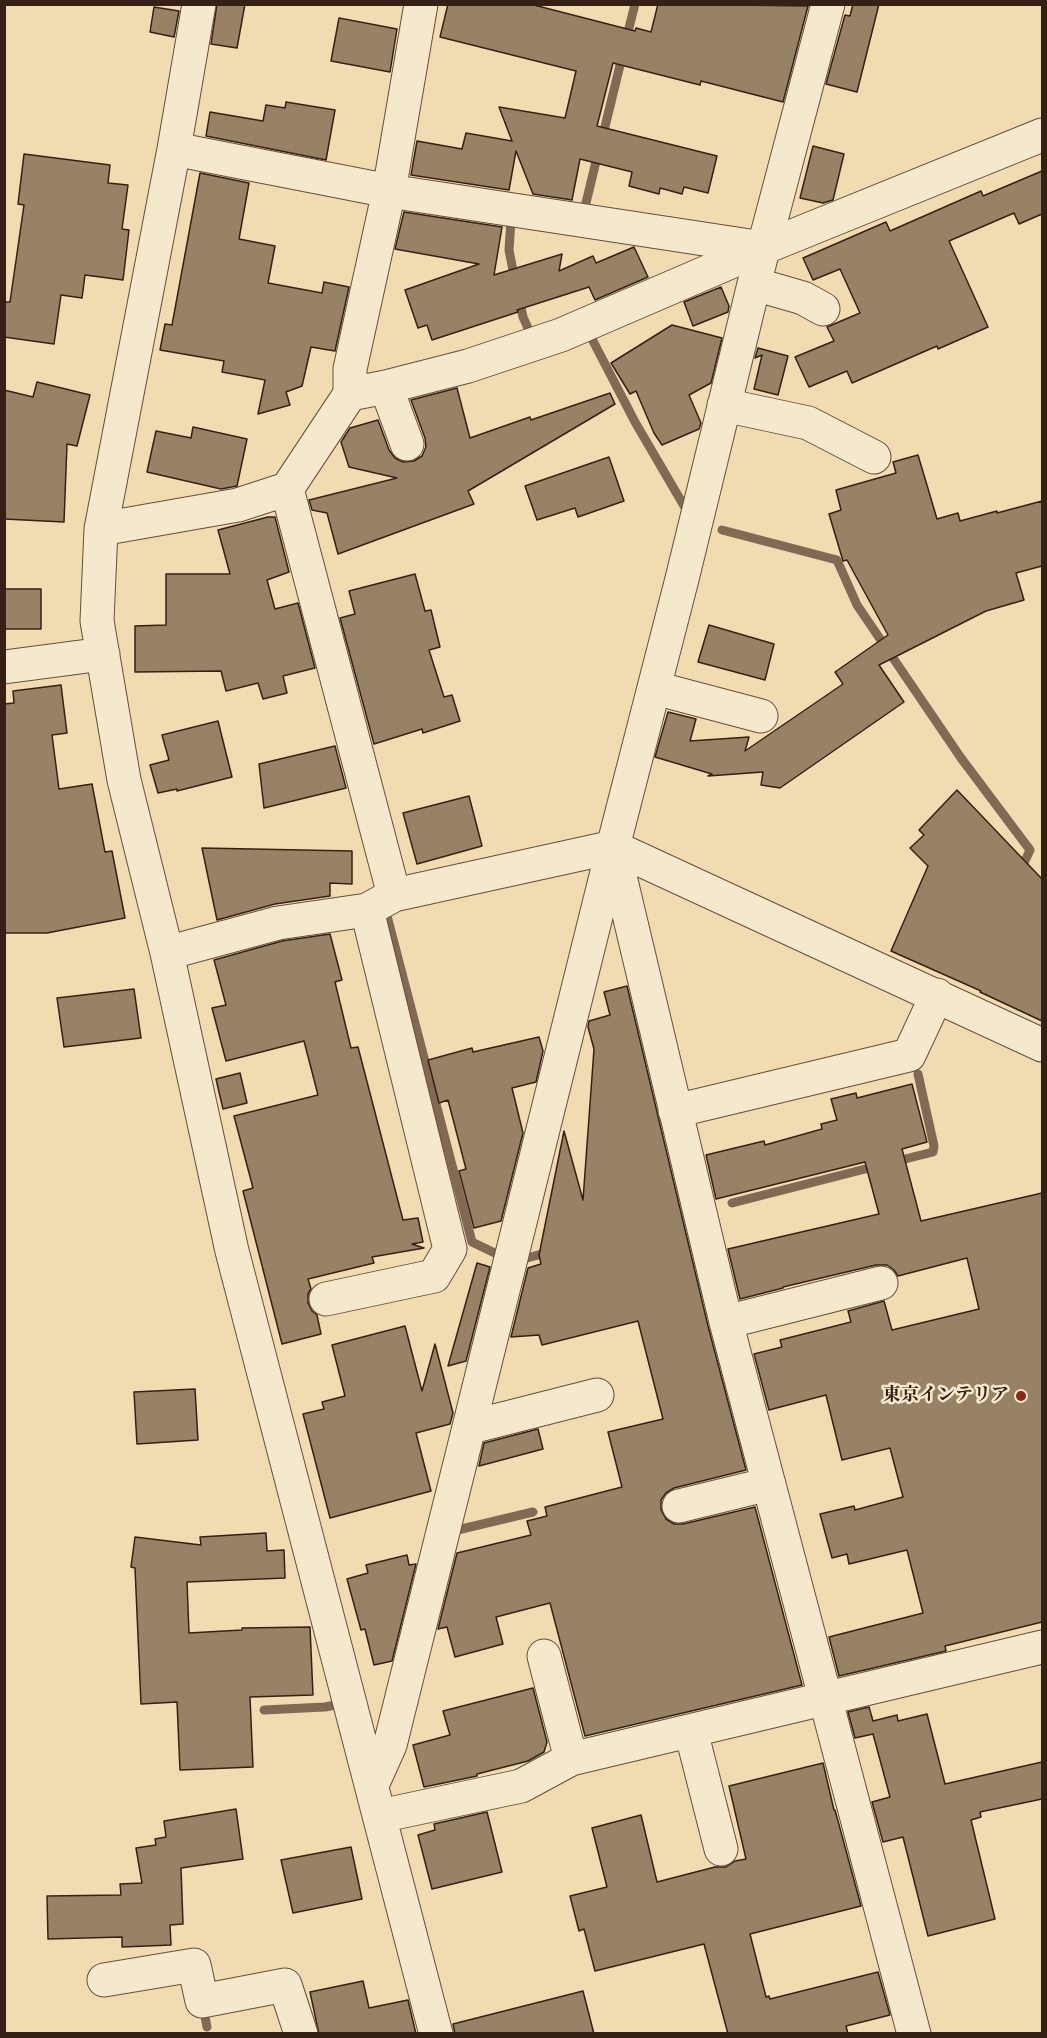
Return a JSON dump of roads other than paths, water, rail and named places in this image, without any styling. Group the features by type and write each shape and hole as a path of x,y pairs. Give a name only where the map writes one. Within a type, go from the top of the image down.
{"street":[{"path":"199,4 174,149 101,529 97,621 124,780 167,953 232,1251 436,2034"},
{"path":"101,529 238,505 287,489 350,394 350,369 389,191 421,4"},
{"path":"372,1785 390,1745 763,248 828,4"},
{"path":"350,394 468,366 561,335 763,248 1042,135"},
{"path":"174,149 389,191 763,248"},
{"path":"754,284 803,298 823,309"},
{"path":"386,387 407,444"},
{"path":"724,405 808,423 874,457"},
{"path":"287,489 380,903 450,1249 434,1276 326,1299"},
{"path":"4,667 103,654"},
{"path":"655,688 761,716"},
{"path":"613,847 726,1322 826,1699 905,2032"},
{"path":"167,953 278,923 380,903 613,847 1042,1045"},
{"path":"675,1111 909,1055 937,995"},
{"path":"726,1322 881,1283"},
{"path":"471,1427 597,1395"},
{"path":"679,1506 769,1484"},
{"path":"380,1816 522,1786 572,1759 1042,1647"},
{"path":"544,1656 572,1759"},
{"path":"691,1731 721,1849"},
{"path":"104,1980 194,1965 202,2001 285,1984 301,2034"}],"waterway":[{"path":"626,40 635,4"},
{"path":"602,139 623,53"},
{"path":"585,207 598,153"},
{"path":"511,220 509,250 515,281"},
{"path":"519,298 523,317 531,335"},
{"path":"592,339 635,422 687,511"},
{"path":"722,530 837,560 857,605 961,758 1030,850 1020,872"},
{"path":"387,916 472,1242 503,1257"},
{"path":"893,1162 933,1152 934,1146 918,1074"},
{"path":"732,1203 877,1166"},
{"path":"527,1258 549,1252"},
{"path":"449,1532 533,1512"},
{"path":"264,1710 325,1707 345,1703"},
{"path":"203,2006 207,2027"}],"place":[{"name":"東京インテリア","path":"1021,1396"}]}
